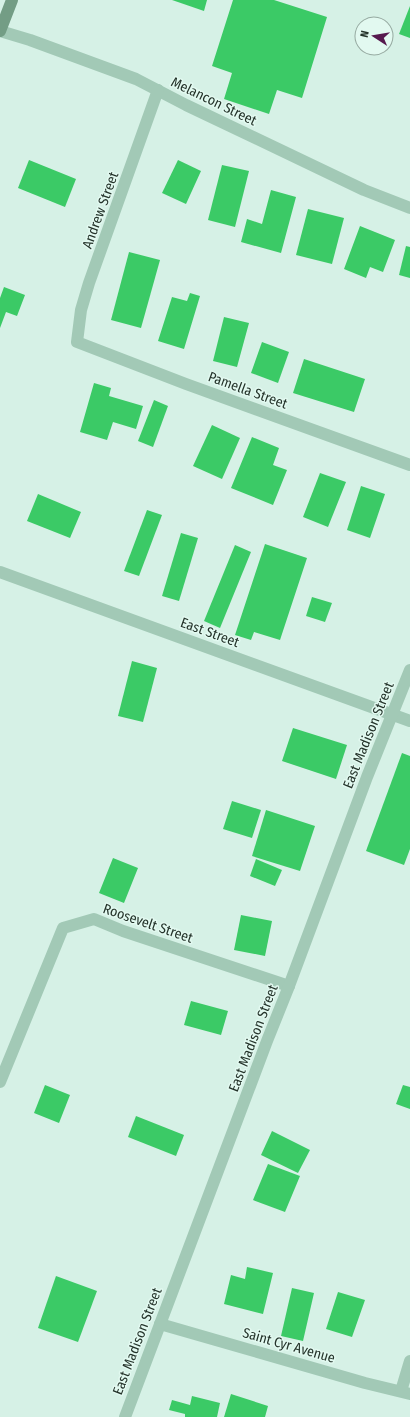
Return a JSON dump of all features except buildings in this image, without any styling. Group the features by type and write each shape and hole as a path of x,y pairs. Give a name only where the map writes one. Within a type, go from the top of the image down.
{"street":[{"path":"0,31 12,0"},
{"name":"Melancon Street","path":"0,31 30,40 136,79 186,105 356,186 410,208"},
{"name":"Andrew Street","path":"77,342 81,310 89,283 158,90"},
{"name":"Pamella Street","path":"77,342 186,384 410,465"},
{"name":"East Street","path":"0,572 410,721"},
{"name":"East Madison Street","path":"125,1417 367,777 410,670"},
{"name":"Roosevelt Street","path":"0,1082 63,928 94,919 131,933 289,986"},
{"name":"Saint Cyr Avenue","path":"160,1324 405,1392"},
{"path":"405,1392 410,1360"}]}
